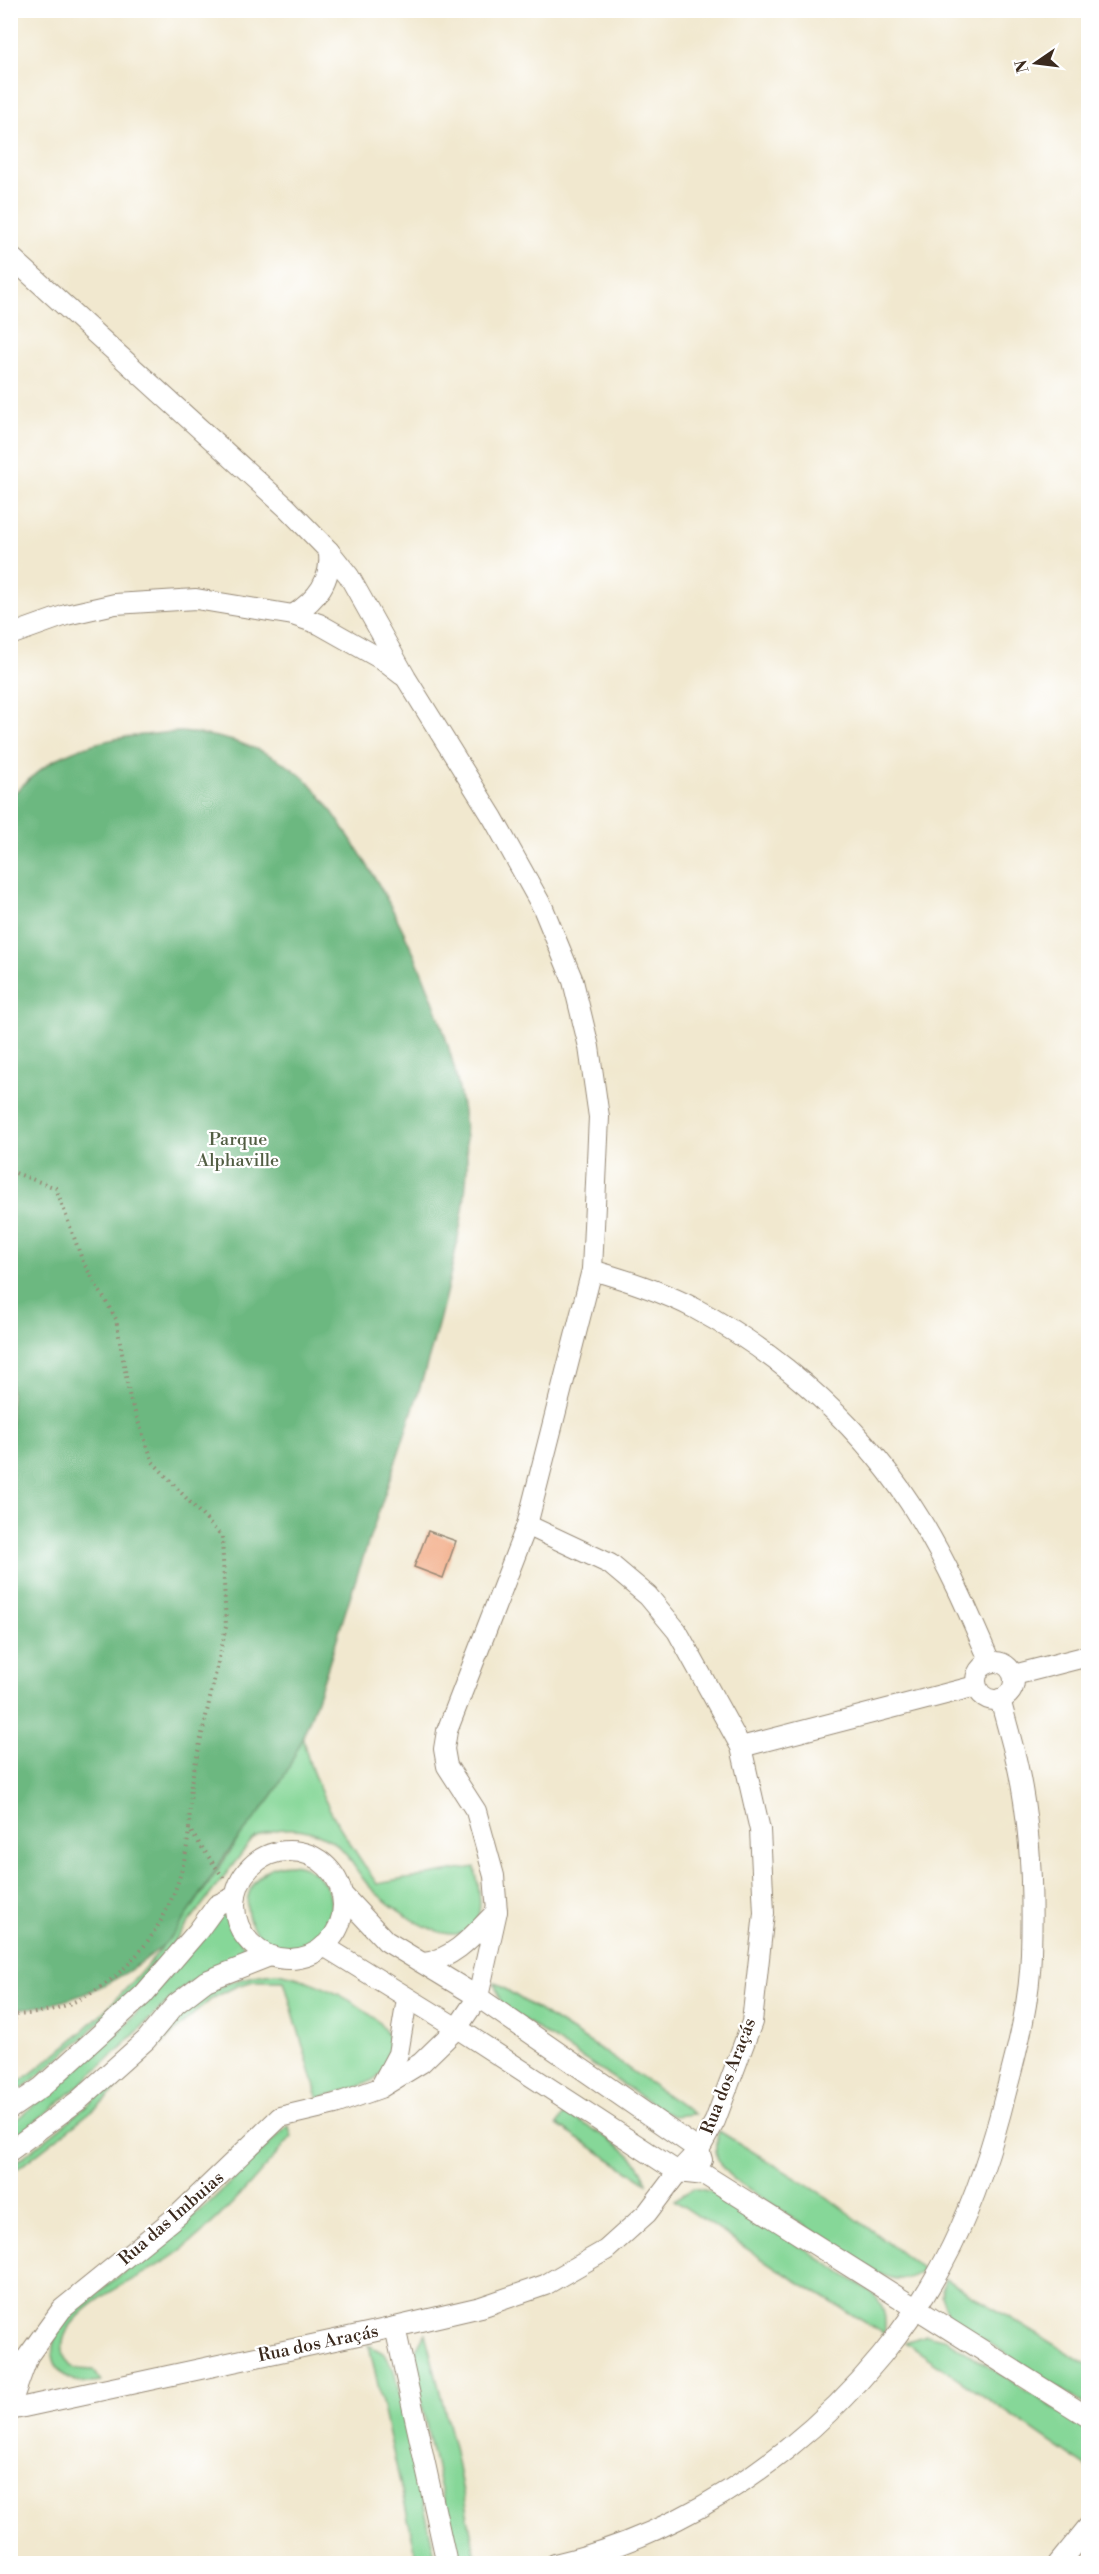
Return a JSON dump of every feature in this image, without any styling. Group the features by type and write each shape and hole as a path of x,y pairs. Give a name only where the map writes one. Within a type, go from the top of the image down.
{"street":[{"path":"10,256 66,309 157,387 329,551 349,576 406,678 494,818 543,908 573,981 590,1047 599,1117 592,1270 527,1525 447,1731 444,1749 447,1766 476,1811 494,1876 497,1911 478,1998"},
{"path":"293,615 316,598 323,586 331,567 329,551"},
{"path":"13,629 115,604 196,599 293,615 319,624 381,659 406,678"},
{"path":"592,1270 642,1285 693,1308 757,1346 820,1398 878,1458 920,1519 963,1598 990,1662"},
{"name":"Rua dos Araçás","path":"10,2408 395,2327 481,2307 545,2285 606,2250 647,2212 678,2172 699,2150 715,2121 752,2022 764,1913 760,1830 741,1747 677,1631 648,1596 610,1564 527,1525"},
{"path":"1014,1675 1089,1656"},
{"path":"990,1662 1004,1664 1014,1675 1011,1690 1000,1699 985,1697 976,1686 978,1671 990,1662"},
{"path":"741,1747 976,1686"},
{"path":"555,2564 616,2545 683,2517 766,2467 824,2417 876,2361 915,2308 952,2247 990,2156 1017,2051 1031,1954 1029,1836 1018,1768 1000,1699"},
{"path":"289,1851 305,1854 321,1862 333,1874 341,1893 340,1923 324,1946 298,1959 270,1956 254,1946 242,1932 236,1913 236,1896 245,1874 256,1862 272,1854 289,1851"},
{"path":"341,1893 386,1941 478,1998 699,2150 705,2175"},
{"path":"10,2109 42,2087 142,1995 198,1930 216,1905 236,1896"},
{"path":"424,1963 438,1961 452,1953 497,1911"},
{"path":"324,1946 457,2028 678,2172 705,2175 1089,2417"},
{"path":"10,2151 79,2100 146,2040 176,2004 207,1981 270,1956"},
{"name":"Rua das Imbuias","path":"10,2408 28,2356 62,2310 178,2215 280,2117 335,2104 380,2088 421,2063 457,2028 478,1998"},
{"path":"380,2088 398,2054 407,1999"},
{"path":"395,2327 447,2564"},
{"path":"1058,2564 1089,2527"}],"path":[{"path":"10,1171 56,1188 83,1262 116,1319 130,1399 153,1462 222,1537 226,1626 191,1783 189,1830 178,1884 156,1930 131,1961 104,1985 75,2003 48,2013 10,2015"},
{"path":"189,1830 236,1896"},
{"path":"10,2023 19,2015"}],"green space":[{"name":"Parque Alphaville","path":"181,732 214,736 247,745 292,768 323,799 370,870 412,950 446,1038 465,1125 467,1167 463,1208 441,1314 407,1429 312,1712 302,1739 278,1787 225,1856 178,1928 161,1947 128,1972 91,1991 52,2004 11,2009 11,796 45,767 81,748 114,739"},
{"path":"302,1734 307,1755 322,1794 342,1831 377,1884 475,1867 480,1907 472,1927 460,1934 444,1933 426,1927 377,1894 363,1879 342,1849 330,1840 301,1830 271,1831 252,1840 169,1948 134,1989 82,2039 11,2098 10,2089 47,2061 101,2014 134,1981 169,1938 226,1858 297,1748"},
{"path":"289,1864 312,1871 324,1883 331,1906 324,1929 312,1941 289,1948 266,1941 254,1929 247,1906 254,1883 266,1871"},
{"path":"223,1913 250,1956 208,1972 177,1993 79,2086 11,2139 11,2124 78,2069 126,2025"},
{"path":"276,1973 293,1976 338,1994 360,2007 378,2022 389,2039 390,2056 379,2075 366,2084 318,2098 284,1981 254,1981 237,1986 213,1998 190,2017 103,2102 11,2174 11,2166 110,2087 141,2058 182,2013 200,1998 234,1981"},
{"path":"494,1982 597,2047 694,2114 673,2116 665,2112 516,2015 501,2004"},
{"path":"565,2113 625,2150 635,2160 647,2183 557,2125"},
{"path":"288,2126 292,2136 208,2227 164,2262 94,2303 67,2330 63,2348 69,2364 74,2369 94,2370 101,2382 86,2383 64,2375 57,2368 53,2347 62,2322 209,2203"},
{"path":"719,2131 827,2197 924,2270 912,2277 901,2279 877,2273 735,2180 724,2170 716,2152"},
{"path":"694,2188 717,2193 870,2291 879,2300 883,2310 884,2334 779,2270 674,2200"},
{"path":"945,2279 1088,2365 1088,2407 949,2317 941,2295"},
{"path":"425,2333 454,2447 477,2563 467,2563 454,2547 413,2367 414,2353"},
{"path":"926,2335 947,2340 1088,2430 1088,2468 905,2342"},
{"path":"369,2345 385,2354 394,2370 434,2551 432,2563 418,2563"}],"building":[{"path":"428,1531 456,1541 443,1578 414,1567"}]}
